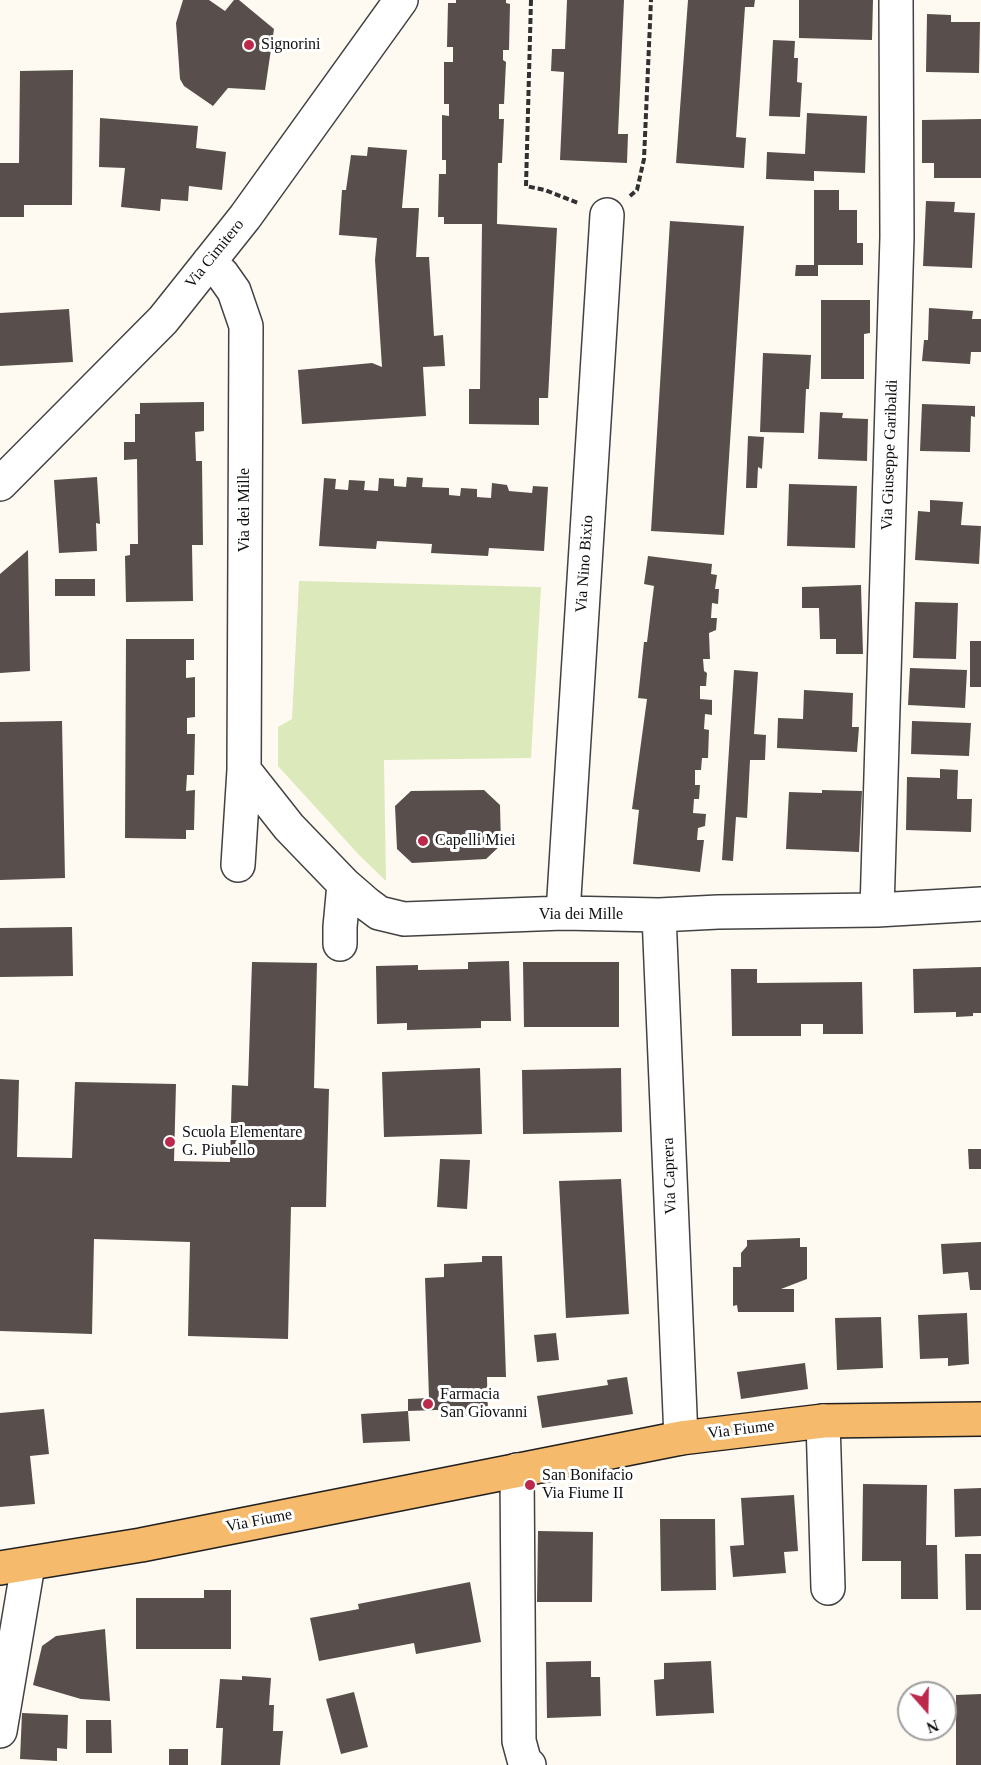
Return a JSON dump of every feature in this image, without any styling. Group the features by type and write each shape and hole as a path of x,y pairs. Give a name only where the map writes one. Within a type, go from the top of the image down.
{"main road":[{"name":"Via Fiume","path":"14,1567 141,1545 681,1438 823,1421 981,1419"}],"street":[{"name":"Via Cimitero","path":"0,484 163,320 245,217 401,0"},
{"name":"Via Giuseppe Garibaldi","path":"877,910 897,237 896,0"},
{"name":"Via Nino Bixio","path":"563,914 607,215"},
{"name":"Via dei Mille","path":"209,262 222,274 234,291 246,326 244,770 238,865"},
{"name":"Via dei Mille","path":"244,770 289,826 344,884 379,913 404,919 563,914 659,915 877,910 981,904"},
{"path":"340,944 344,884"},
{"name":"Via Caprera","path":"659,915 681,1438"},
{"path":"823,1421 828,1588"},
{"path":"517,1470 519,1741 525,1763 529,1765"},
{"path":"0,1731 14,1567"}],"path":[{"path":"531,0 526,186 545,190 607,215 637,190 644,159 651,0"}],"green space":[{"path":"299,581 541,587 531,758 384,760 386,881 359,855 278,766 278,727 292,719"}],"building":[{"path":"183,0 209,0 225,11 234,0 239,0 274,29 265,90 228,88 213,106 184,86 180,79 176,23"},
{"path":"456,0 506,0 506,3 510,4 509,50 503,50 503,60 506,62 504,104 499,104 499,119 504,119 502,163 498,163 497,224 557,228 548,398 539,398 539,425 469,424 469,389 480,389 482,224 444,224 444,217 438,217 439,174 446,174 446,160 442,160 442,115 449,116 449,104 444,104 444,62 453,62 453,47 447,47 448,3 456,3"},
{"path":"567,0 624,0 618,134 628,134 627,163 560,160 564,72 551,71 552,49 565,49"},
{"path":"688,0 755,0 754,7 745,7 736,137 746,138 744,168 676,163"},
{"path":"799,0 873,0 872,40 799,38"},
{"path":"927,14 951,15 951,22 980,22 979,73 926,72"},
{"path":"773,40 795,41 794,58 798,58 797,82 802,83 800,117 769,116"},
{"path":"73,70 72,205 24,205 24,217 0,217 0,163 19,163 20,71"},
{"path":"807,113 867,116 865,173 814,171 814,181 766,179 767,152 805,154"},
{"path":"100,118 198,126 196,148 226,152 222,190 189,186 188,201 161,199 160,211 121,207 125,168 99,167"},
{"path":"981,119 981,178 934,178 934,163 922,163 922,120"},
{"path":"368,147 407,150 402,208 419,208 416,257 429,257 434,336 443,335 445,366 423,367 426,416 302,424 298,370 372,363 382,367 375,260 377,238 339,235 342,190 346,190 351,155 367,156"},
{"path":"814,190 839,190 839,210 857,210 857,243 863,243 863,265 818,265 818,276 795,276 796,265 814,265"},
{"path":"926,201 955,202 954,212 975,213 972,268 923,266"},
{"path":"670,221 744,226 724,535 651,531"},
{"path":"821,300 870,300 870,333 864,334 864,379 821,379"},
{"path":"929,308 973,311 972,319 981,319 981,352 971,352 970,364 922,361 924,340 928,340"},
{"path":"69,309 73,362 0,366 0,313"},
{"path":"763,353 811,355 809,389 806,389 804,433 760,432"},
{"path":"204,402 204,431 195,432 196,461 202,461 203,545 192,545 193,601 126,602 125,556 130,555 130,544 138,544 137,459 124,460 124,442 135,442 135,414 140,414 140,403"},
{"path":"922,404 975,406 975,417 971,416 970,452 920,451"},
{"path":"820,412 843,413 842,418 868,419 867,461 818,459"},
{"path":"748,436 764,437 762,469 758,467 757,488 746,488"},
{"path":"97,477 100,524 96,523 97,551 59,553 54,480"},
{"path":"407,477 423,478 422,487 449,488 449,495 460,496 461,488 477,489 477,497 491,498 492,483 507,485 509,491 532,493 533,486 548,487 544,551 489,548 488,556 431,553 432,544 377,541 376,549 319,546 324,478 336,479 335,489 348,490 349,480 365,481 364,490 378,491 379,478 394,479 394,486 406,487"},
{"path":"789,484 857,486 855,548 787,546"},
{"path":"930,500 963,502 961,525 981,526 979,564 915,560 918,511 930,512"},
{"path":"28,550 30,671 0,673 0,574"},
{"path":"648,556 712,564 711,574 717,575 715,589 719,589 718,604 712,603 711,618 717,618 716,630 709,633 710,659 703,659 704,671 707,673 706,686 700,686 700,699 712,700 712,715 705,714 704,729 709,730 708,758 702,758 701,770 695,770 695,785 700,785 699,799 694,799 693,813 706,814 705,826 698,828 697,840 704,840 700,872 633,864 639,810 632,809 647,699 638,698 644,642 647,642 654,586 644,584"},
{"path":"55,579 95,579 95,596 55,596"},
{"path":"861,585 863,654 836,654 836,639 820,639 819,608 802,608 802,587"},
{"path":"915,602 958,603 956,659 913,658"},
{"path":"126,639 194,639 194,660 186,660 186,678 195,677 195,717 187,718 187,734 195,734 194,775 187,775 186,791 195,790 194,830 186,830 186,839 125,838"},
{"path":"970,641 981,641 981,687 970,687"},
{"path":"910,668 967,670 965,708 908,705"},
{"path":"734,670 758,672 754,734 766,735 765,760 750,760 747,818 736,817 733,861 722,860"},
{"path":"804,690 853,693 852,727 859,727 857,752 777,748 778,718 803,719"},
{"path":"62,721 65,878 0,880 0,722"},
{"path":"912,721 971,723 969,756 911,754"},
{"path":"940,769 958,770 957,799 972,799 971,832 906,830 907,777 940,778"},
{"path":"484,790 500,805 501,845 486,859 412,863 397,849 395,806 411,791"},
{"path":"822,790 862,791 859,852 786,849 789,792 822,793"},
{"path":"72,927 73,976 0,977 0,928"},
{"path":"509,961 511,1021 481,1021 481,1028 407,1030 407,1023 377,1024 376,966 418,965 418,970 468,969 468,962"},
{"path":"252,962 317,963 314,1088 329,1089 326,1207 291,1207 288,1339 188,1336 190,1242 94,1239 92,1334 0,1331 0,1079 19,1080 17,1157 72,1158 75,1082 176,1084 174,1161 230,1162 232,1085 248,1086"},
{"path":"523,962 619,962 619,1027 524,1027"},
{"path":"981,967 981,1013 956,1017 956,1012 914,1013 913,969"},
{"path":"731,969 757,969 757,983 862,982 863,1034 823,1034 823,1024 801,1024 801,1036 732,1036"},
{"path":"480,1068 482,1134 384,1137 382,1072"},
{"path":"621,1068 622,1132 523,1134 522,1070"},
{"path":"968,1149 981,1149 981,1169 969,1169"},
{"path":"440,1159 470,1160 467,1209 437,1207"},
{"path":"621,1179 629,1314 566,1318 559,1181"},
{"path":"800,1238 800,1247 807,1247 807,1279 781,1289 794,1289 794,1312 738,1312 737,1305 733,1306 733,1267 741,1267 741,1253 747,1246 747,1240"},
{"path":"981,1242 981,1290 970,1290 968,1272 943,1274 941,1244"},
{"path":"482,1256 502,1256 506,1377 487,1377 488,1415 464,1416 464,1409 408,1411 408,1399 429,1398 425,1278 444,1277 444,1264 482,1262"},
{"path":"967,1313 969,1364 948,1366 948,1358 920,1359 918,1315"},
{"path":"881,1317 883,1368 837,1370 835,1318"},
{"path":"556,1333 559,1360 537,1362 534,1335"},
{"path":"805,1363 808,1389 741,1399 737,1372"},
{"path":"627,1377 633,1414 542,1428 537,1396 608,1385 607,1380"},
{"path":"44,1409 49,1454 30,1456 35,1504 0,1507 0,1413"},
{"path":"408,1411 410,1441 363,1443 361,1414"},
{"path":"863,1484 927,1485 926,1545 937,1545 938,1599 901,1599 901,1561 862,1561"},
{"path":"981,1488 981,1536 955,1537 954,1489"},
{"path":"794,1495 798,1551 784,1552 786,1573 733,1577 730,1546 744,1545 741,1498"},
{"path":"660,1519 715,1519 716,1590 661,1591"},
{"path":"538,1531 593,1532 592,1602 537,1602"},
{"path":"965,1554 981,1554 981,1610 966,1610"},
{"path":"470,1582 481,1642 416,1654 414,1643 319,1661 310,1618 359,1609 358,1604"},
{"path":"204,1590 231,1590 231,1649 136,1649 136,1598 204,1598"},
{"path":"105,1629 110,1701 81,1699 33,1685 42,1646 56,1636"},
{"path":"591,1661 591,1677 600,1677 601,1716 547,1718 546,1662"},
{"path":"711,1661 714,1713 656,1716 654,1680 664,1679 664,1663"},
{"path":"242,1676 271,1678 269,1705 274,1705 273,1731 283,1731 280,1765 221,1765 223,1728 216,1728 220,1679 242,1680"},
{"path":"354,1692 368,1747 341,1754 326,1699"},
{"path":"981,1694 981,1765 956,1765 957,1695"},
{"path":"22,1713 68,1715 67,1749 57,1748 57,1761 20,1759"},
{"path":"86,1720 111,1720 112,1753 86,1753"},
{"path":"169,1749 188,1749 188,1765 169,1765"}],"place":[{"name":"Signorini","path":"249,45"},
{"name":"Capelli Miei","path":"423,841"},
{"name":"Scuola Elementare G. Piubello","path":"170,1142"},
{"name":"Farmacia San Giovanni","path":"428,1404"},
{"name":"San Bonifacio Via Fiume II","path":"530,1485"}]}
